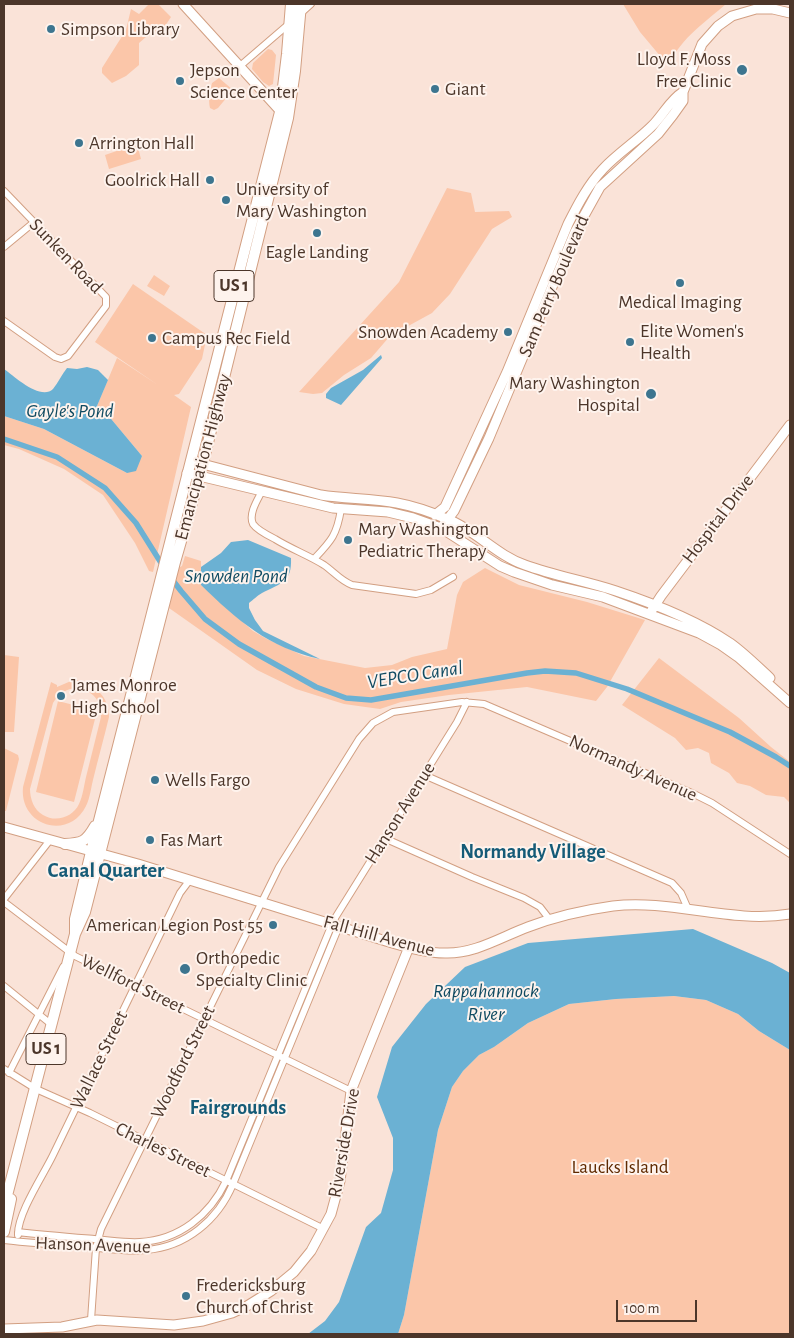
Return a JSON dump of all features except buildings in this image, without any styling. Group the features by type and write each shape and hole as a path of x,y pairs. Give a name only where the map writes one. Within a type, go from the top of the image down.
{"main road":[{"name":"Emancipation Highway","path":"4,1232 6,1209 15,1163 36,1089 75,934 85,912 101,814 167,549 285,114 292,4"},
{"name":"Emancipation Highway","path":"96,853 123,768 166,596 203,464 295,71 300,9"},
{"path":"64,844 78,843 86,840 101,814"}],"street":[{"path":"240,66 290,23 300,9 311,4"},
{"path":"187,5 285,114"},
{"name":"Sam Perry Boulevard","path":"441,528 454,511 489,438 575,232 600,187 658,134 683,101 683,92 706,38 721,23 735,15 756,9 773,9 790,13"},
{"name":"Sam Perry Boulevard","path":"435,515 445,507 479,434 568,224 587,189 603,169 652,126 676,96 683,92"},
{"name":"Sunken Road","path":"4,191 107,300 106,306 68,356 61,359 55,357 4,321"},
{"path":"4,247 33,222"},
{"name":"Hospital Drive","path":"650,615 655,605 790,425"},
{"path":"191,460 338,498 396,503 448,519 507,557 522,564 616,590 655,605 717,634 730,643 790,696"},
{"path":"187,472 341,509 388,512 441,528 500,566 514,572 552,585 603,597 699,633 721,644 790,703"},
{"path":"262,491 255,504 252,519 254,526 314,559 332,570 340,579 352,585 405,594 422,593 431,590 452,577"},
{"path":"314,559 332,538 339,524 341,509"},
{"name":"Hanson Avenue","path":"4,1240 96,1248 147,1250 180,1241 212,1218 222,1206 233,1184 286,1058 337,931 334,925 335,918 457,722 467,702"},
{"name":"Normandy Avenue","path":"467,702 484,704 694,794 712,803 790,854"},
{"name":"Woodford Street","path":"91,1320 97,1239 260,902 294,841 353,746 372,723 393,712 467,702"},
{"path":"424,775 672,882 681,893 688,909"},
{"name":"Fall Hill Avenue","path":"4,827 138,864 409,948 430,952 446,953 468,950 550,920 596,909 632,905 688,909 750,917 790,914"},
{"path":"384,838 524,898 540,907 550,920"},
{"path":"4,900 50,840"},
{"name":"Wallace Street","path":"18,1242 18,1226 23,1214 180,893 189,881"},
{"name":"Wellford Street","path":"4,900 70,953 351,1091"},
{"name":"Hanson Avenue","path":"18,1232 142,1242 171,1235 188,1227 203,1215 212,1205 226,1181 330,929 334,925"},
{"name":"Riverside Drive","path":"4,1330 62,1327 91,1320 174,1325 203,1321 232,1313 260,1298 289,1277 311,1251 331,1214 340,1181 351,1091 409,948"},
{"path":"6,1071 39,1014 70,953"},
{"path":"4,986 52,1025"},
{"name":"Charles Street","path":"6,1071 36,1089 324,1229"},
{"path":"6,1209 23,1214"}],"green space":[{"path":"149,4 158,4 171,17 161,32 146,37 139,43 139,65 126,76 112,83 102,73 102,68 126,30 131,9 139,14"},
{"path":"623,4 726,4 695,30 675,53 672,61 666,63 640,32"},
{"path":"268,49 272,50 276,55 273,84 269,86 252,69 253,63"},
{"path":"219,78 233,90 218,108 214,110 210,108 210,92 212,83"},
{"path":"137,144 141,159 109,169 105,155"},
{"path":"447,188 471,193 475,212 509,211 512,217 492,229 450,294 432,313 390,336 371,358 344,375 322,393 299,392 399,282"},
{"path":"154,275 170,286 164,296 147,286"},
{"path":"133,284 207,335 202,359 179,394 174,395 191,407 153,572 149,571 135,543 103,495 64,469 19,449 4,445 4,416 44,429 127,473 142,456 107,414 97,406 117,358 158,385 95,342"},
{"path":"185,556 201,561 201,585 253,631 304,656 365,668 392,665 412,657 447,649 457,595 463,582 485,568 519,585 587,602 645,620 607,687 596,701 527,687 401,702 380,709 344,704 296,689 257,670 169,608 178,568 182,566"},
{"path":"4,655 19,657 14,732 4,732"},
{"path":"659,658 739,718 790,762 790,803 784,797 766,795 750,786 737,783 729,773 711,763 709,753 698,748 686,750 675,738 622,705"},
{"path":"71,681 84,682 100,693 107,703 109,717 86,806 78,817 58,826 47,824 37,819 29,811 24,800 23,787 51,682 57,685 57,687","holes":["69,689 83,689 92,694 98,701 101,717 82,794 73,812 64,817 48,817 40,813 35,807 30,789 53,703 60,694"]},
{"path":"58,701 97,711 74,802 36,792"},
{"path":"4,748 18,755 19,759 6,811 4,811"},
{"name":"Laucks Island","path":"674,996 706,1000 738,1014 759,1031 790,1050 790,1334 398,1334 404,1315 438,1130 452,1087 463,1071 479,1055 494,1047 528,1023 569,1004"}],"water":[{"path":"381,355 382,358 341,405 326,398 326,394 331,388 363,370"},
{"name":"Gayle's Pond","path":"87,367 98,370 108,380 97,406 107,414 142,456 136,471 127,473 44,429 4,416 4,369 35,390 48,392 53,389 67,368"},
{"name":"Snowden Pond","path":"248,540 291,558 290,573 284,581 260,594 249,603 249,608 255,620 263,631 320,659 285,648 269,640 241,621 201,585 201,567 221,553 231,542"},
{"name":"Rappahannock River","path":"693,929 772,963 790,973 790,1050 759,1031 738,1014 706,1000 674,996 569,1004 528,1023 494,1047 479,1055 463,1071 452,1087 438,1130 404,1315 398,1334 308,1334 325,1321 339,1302 366,1227 381,1213 393,1170 393,1138 377,1097 392,1047 426,1004 465,967 528,943"}],"waterway":[{"name":"VEPCO Canal","path":"4,439 57,457 105,488 136,523 163,566"},
{"name":"VEPCO Canal","path":"171,578 205,619 239,644 316,687 346,698 371,700 545,671 576,673 627,689 730,732 790,766"}],"place":[{"name":"Simpson Library","path":"51,29"},
{"name":"Lloyd F. Moss Free Clinic","path":"742,70"},
{"name":"Jepson Science Center","path":"180,81"},
{"name":"Giant","path":"435,89"},
{"name":"Arrington Hall","path":"79,143"},
{"name":"Goolrick Hall","path":"210,180"},
{"name":"University of Mary Washington","path":"226,200"},
{"name":"Eagle Landing","path":"317,233"},
{"name":"Medical Imaging","path":"680,283"},
{"name":"Snowden Academy","path":"508,332"},
{"name":"Campus Rec Field","path":"152,338"},
{"name":"Elite Women's Health","path":"630,342"},
{"name":"Mary Washington Hospital","path":"651,394"},
{"name":"Mary Washington Pediatric Therapy","path":"348,540"},
{"name":"James Monroe High School","path":"61,696"},
{"name":"Wells Fargo","path":"155,780"},
{"name":"Fas Mart","path":"150,840"},
{"name":"American Legion Post 55","path":"273,925"},
{"name":"Orthopedic Specialty Clinic","path":"185,969"},
{"name":"Fredericksburg Church of Christ","path":"186,1296"}],"district":[{"name":"Normandy Village","path":"533,852"},
{"name":"Canal Quarter","path":"106,871"},
{"name":"Fairgrounds","path":"238,1108"}]}
